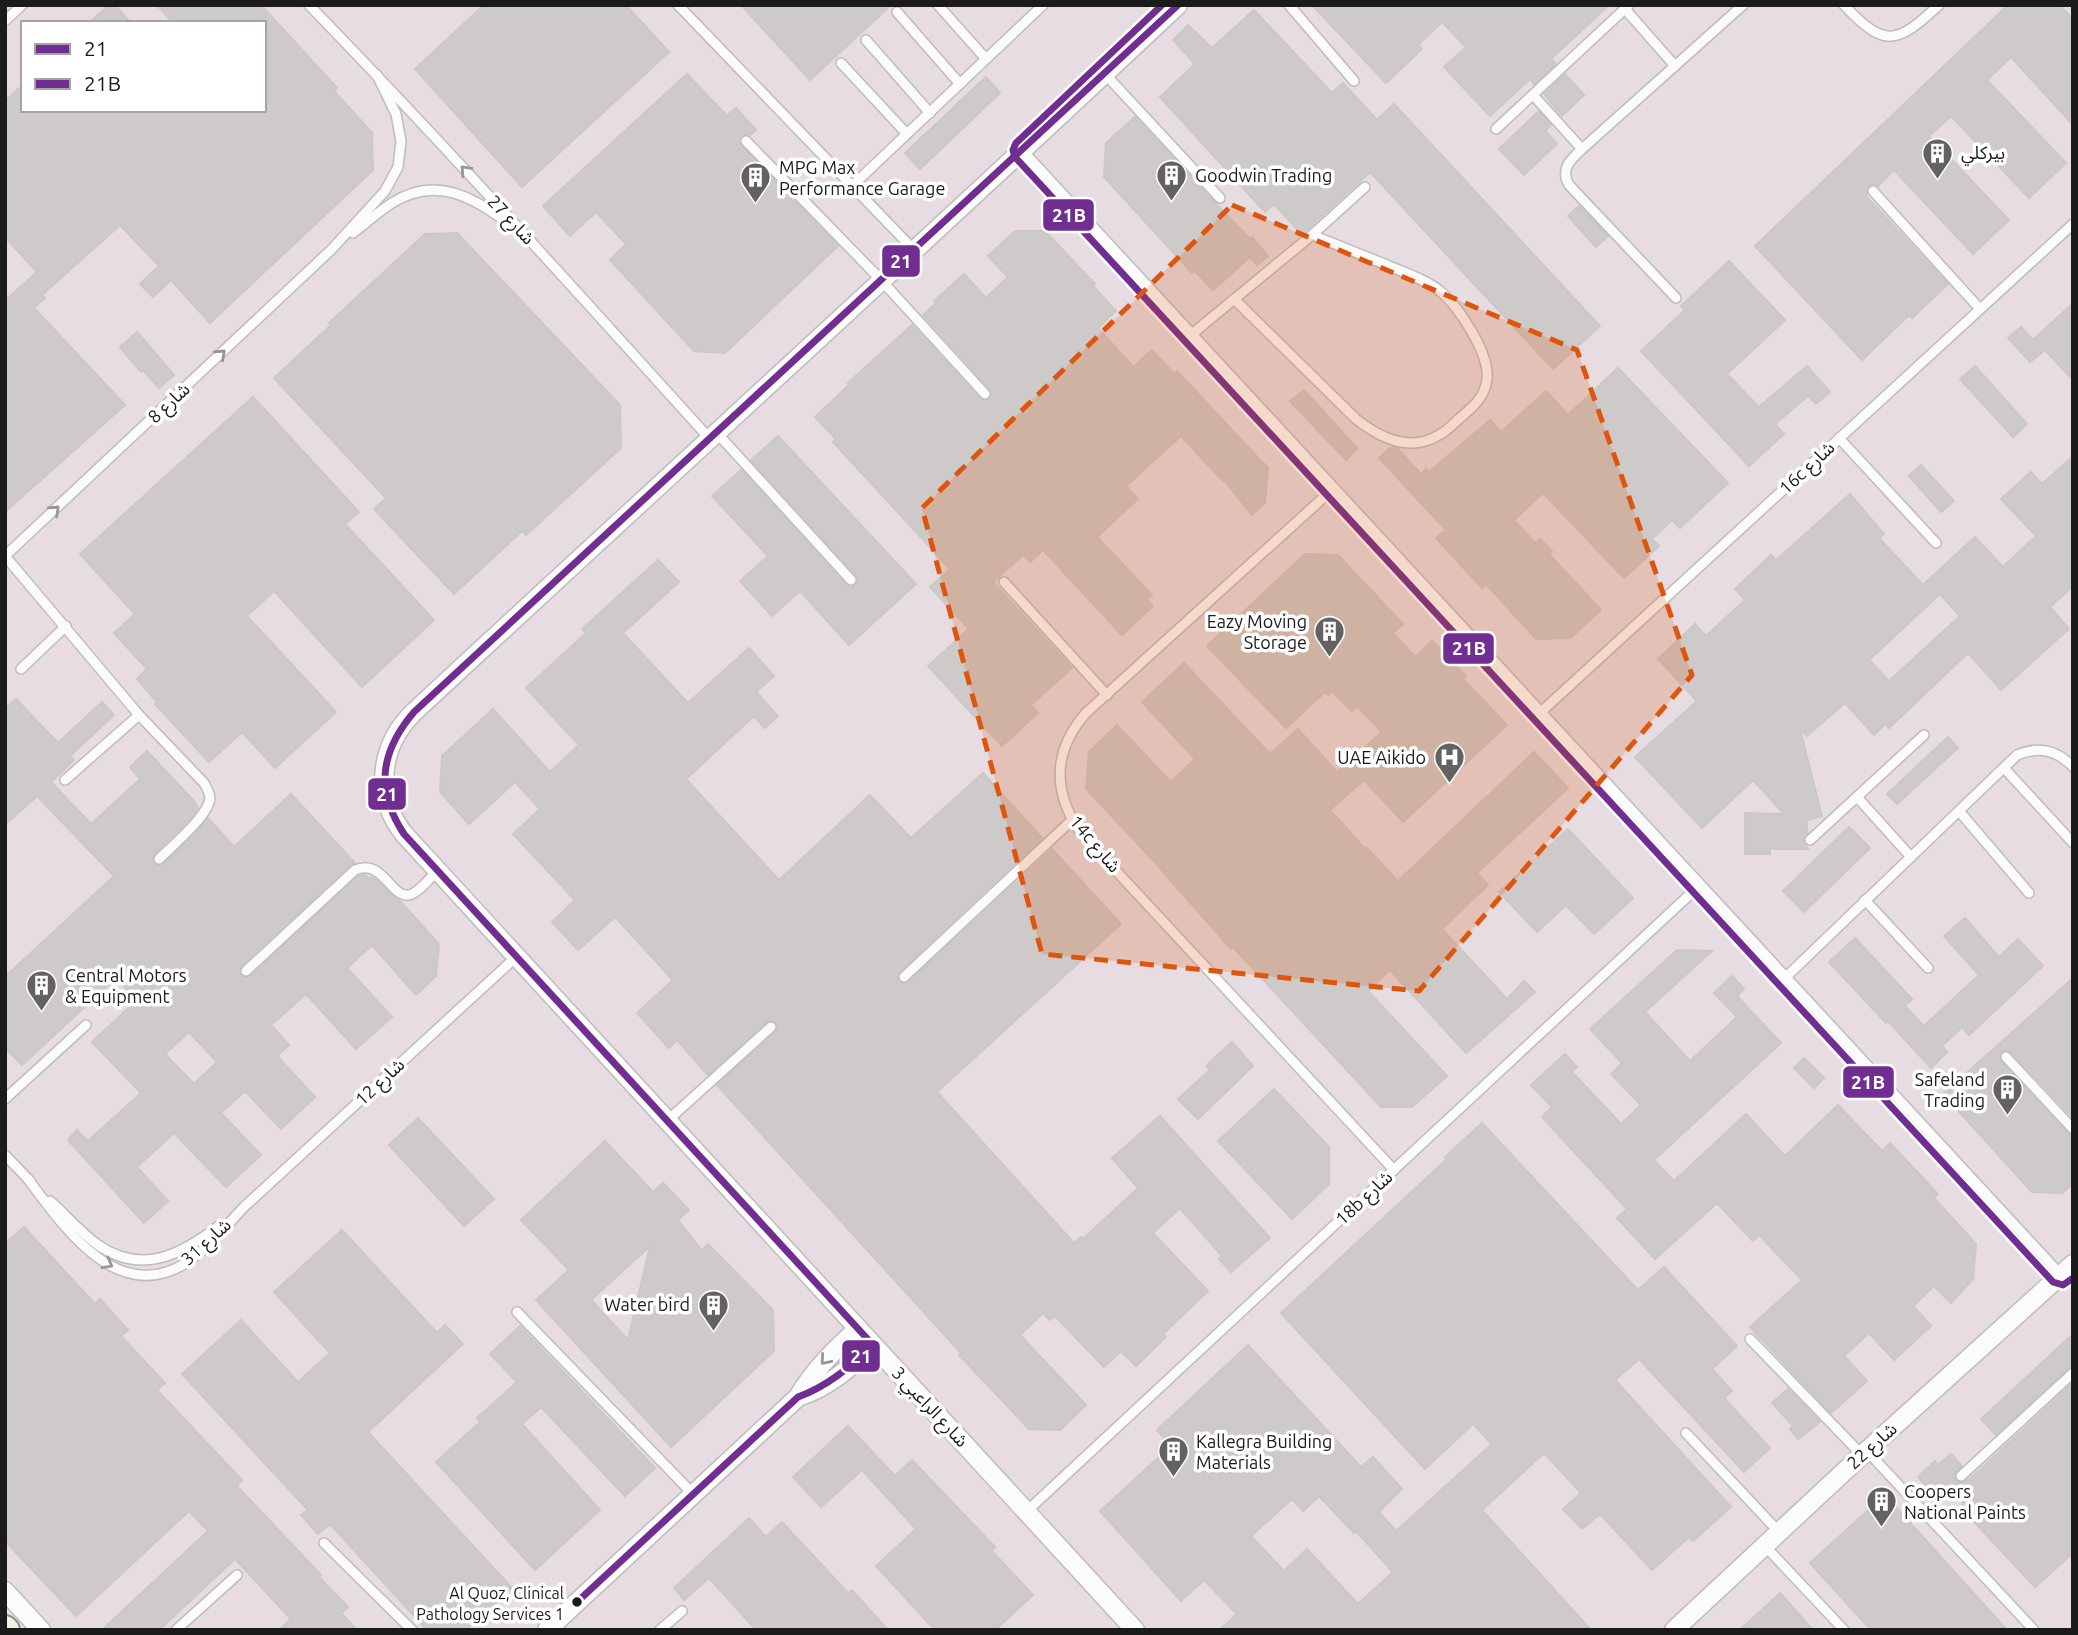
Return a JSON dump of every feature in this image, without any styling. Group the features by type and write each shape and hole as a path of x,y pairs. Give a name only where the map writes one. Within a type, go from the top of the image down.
{"street":[{"path":"712,435 1023,151 1178,5"},
{"name":"شارع الراعبي 3","path":"712,435 404,721 391,743 384,768 384,792 391,814 404,834 516,957 1135,1630"},
{"name":"شارع 22","path":"1674,1630 1864,1453 2067,1270"},
{"path":"547,1630 798,1398 831,1353 858,1329"},
{"path":"798,1398 834,1381 873,1345"},
{"path":"5,1591 41,1630"}],"lane":[{"path":"5,22 22,5"},
{"name":"شارع 27","path":"309,5 851,580"},
{"path":"678,5 914,250"},
{"path":"938,5 986,59"},
{"path":"852,186 1043,5"},
{"path":"1289,5 1354,81"},
{"path":"1676,298 1569,185 1564,175 1567,165 1582,149 1743,5"},
{"path":"1844,5 1871,31 1889,36 1908,32 1938,5"},
{"path":"1496,129 1627,7 1675,66"},
{"path":"897,12 960,84"},
{"path":"866,40 930,113"},
{"path":"841,63 907,134"},
{"path":"1105,74 1220,198"},
{"name":"شارع 8","path":"5,556 332,249 385,191 398,167 401,141 396,114 377,75"},
{"path":"1533,95 1582,149"},
{"path":"746,141 881,280 985,394"},
{"path":"1023,151 1700,885 2067,1270"},
{"path":"1192,334 1365,187"},
{"name":"شارع 8","path":"332,249 394,202 427,191 450,192 472,199 528,238"},
{"path":"1873,191 1980,309"},
{"name":"16c شارع","path":"1542,711 2073,225"},
{"path":"1234,299 1356,419 1377,435 1402,443 1428,440 1440,435 1472,409 1484,391 1487,369 1465,322 1450,301 1419,278 1312,234"},
{"path":"1839,438 1936,543"},
{"name":"14c شارع","path":"1334,488 1077,724 1064,750 1060,778 1062,793 1072,820 1080,832 1394,1170"},
{"path":"5,556 139,715 204,783 210,795 209,802 198,819 159,859"},
{"path":"1004,582 1107,695"},
{"path":"21,669 66,626"},
{"path":"65,780 139,715"},
{"path":"1810,840 1924,735"},
{"path":"1786,977 2017,755 2038,750 2054,753 2073,766"},
{"path":"2004,768 2073,844"},
{"path":"1857,797 1911,857"},
{"path":"1959,811 2029,893"},
{"path":"904,977 1072,820"},
{"path":"246,971 355,870 373,869 399,893 407,895 414,893 438,871"},
{"name":"18b شارع","path":"1027,1511 1700,885"},
{"path":"1866,901 1928,968"},
{"name":"شارع 12","path":"244,1207 516,957"},
{"path":"5,1099 86,1025"},
{"path":"667,1121 771,1027"},
{"path":"2006,1057 2073,1129"},
{"name":"شارع 31","path":"5,1155 100,1246 112,1253 137,1259 163,1258 188,1248 244,1207"},
{"name":"شارع 31","path":"28,1179 55,1214 93,1255 113,1268 137,1275 161,1274 183,1265 202,1250 244,1207"},
{"path":"517,1312 693,1494"},
{"path":"1750,1339 2034,1630"},
{"path":"1961,1476 2073,1373"},
{"path":"1686,1433 1779,1532"},
{"path":"324,1543 412,1630"},
{"path":"1765,1546 1844,1630"},
{"path":"176,1630 237,1575"},
{"path":"660,1630 682,1611"}],"highlighted area":[{"path":"1232,205 1577,350 1692,675 1419,991 1042,954 922,508"}],"shaded area":[{"path":"5,5 2073,5 2073,1630 27,1630 5,1606"}],"building":[{"path":"109,5 115,5 129,21 91,21"},
{"path":"157,5 261,5 337,88 334,91 372,133 373,170 210,323 171,280 153,297 140,284 159,266 120,225 42,295 45,298 34,308 125,405 5,512 5,301 37,272 5,237 5,101 21,87 21,112 266,112 266,21 171,21"},
{"path":"484,5 626,5 669,52 522,187 415,69"},
{"path":"741,5 891,5 810,80"},
{"path":"1312,5 1609,5 1551,59 1556,64 1534,84 1530,79 1490,116 1444,67 1466,47 1442,22 1418,45 1422,49 1386,83"},
{"path":"2008,5 2059,5 2073,19 2073,125 2011,57 1987,80 2066,163 2029,198 1951,116 1929,136 2009,220 1973,254 1894,170 1878,186 1868,186 1866,196 1948,284 1912,318 1909,315 1862,360 1755,246"},
{"path":"1254,10 1332,93 1343,83 1377,120 1394,104 1600,326 1553,369 1370,172 1302,234 1274,204 1265,212 1160,97 1195,64 1173,40 1188,25 1212,48"},
{"path":"687,74 727,116 736,108 756,130 741,137 741,145 838,246 725,353 694,351 610,260 626,244 596,212 570,236 543,206"},
{"path":"1565,74 1584,95 1562,116 1544,94"},
{"path":"986,77 1000,93 920,169 905,153"},
{"path":"1539,111 1551,125 1545,131 1557,144 1524,175 1499,149"},
{"name":"Goodwin Trading","path":"1135,117 1268,256 1257,265 1250,257 1213,290 1195,271 1192,273 1104,177 1106,143"},
{"path":"1579,206 1608,236 1596,247 1568,216"},
{"path":"1015,231 1045,231 1095,284 1093,286 1116,311 1098,328 1133,367 1152,350 1174,374 1177,371 1268,467 1265,503 1252,515 1224,480 1181,436 1126,486 1138,499 1097,537 1152,595 1147,599 1153,606 1122,635 1043,550 1030,562 1023,555 993,582 1072,668 1031,705 1038,713 1002,746 928,666 969,629 930,587 950,569 833,442 836,439 815,417 912,325 980,399 990,399 990,389 923,315 936,303 934,301 964,274 986,298 1008,277 988,256"},
{"path":"457,233 620,405 621,448 526,535 522,531 454,594 374,509 386,498 274,378 425,234"},
{"path":"1729,261 1785,320 1727,374 1759,407 1807,366 1830,392 1816,404 1808,396 1775,424 1784,434 1749,466 1641,351 1685,310 1681,306"},
{"path":"2073,303 2073,380 2045,350 2030,362 2008,338 2021,327 2033,340"},
{"path":"137,332 174,375 159,388 120,347"},
{"path":"1975,366 2027,424 2013,437 1960,379"},
{"path":"1618,368 1728,483 1680,528 1672,520 1652,539 1659,546 1624,578 1543,493 1514,520 1535,543 1540,539 1552,551 1549,554 1601,610 1570,638 1536,639 1486,584 1482,588 1436,538 1446,530 1379,458 1391,447 1397,448 1421,474 1426,469 1429,472 1490,420 1501,432 1546,391 1568,415"},
{"path":"1304,390 1357,448 1346,460 1290,401"},
{"path":"253,397 359,512 345,524 434,620 362,687 274,591 247,616 336,712 275,768 242,732 209,762 155,704 157,702 137,679 147,669 114,633 135,614 80,554"},
{"path":"778,436 916,584 849,645 800,591 772,616 740,581 768,556 712,496 741,470 846,585 853,587 858,581 856,575 751,460"},
{"path":"2073,456 2073,586 2050,607 2069,629 2001,690 1968,653 1889,728 1885,724 1874,735 1845,703 1807,736 1800,729 1822,816 1807,820 1807,833 1803,841 1808,849 1770,849 1770,854 1745,854 1745,813 1784,814 1753,780 1702,828 1635,757 1697,701 1658,659 1695,624 1706,636 1745,600 1735,589 1771,555 1776,560 1850,494 1884,534 1879,538 1923,585 1975,537 2003,567 2036,536 2001,499 2031,472 2042,484","holes":["1940,594 1960,616 1889,681 1869,660"]},
{"path":"1921,465 1954,501 1941,512 1909,476"},
{"path":"1305,554 1338,555 1403,624 1393,633 1415,657 1432,641 1466,676 1463,679 1507,725 1403,822 1364,780 1330,810 1398,881 1534,752 1568,788 1477,873 1488,885 1442,929 1507,999 1524,981 1535,992 1466,1053 1390,970 1368,991 1447,1076 1412,1107 1381,1107 1233,947 1231,949 1086,789 1089,752 1117,725 1171,782 1195,759 1142,702 1184,663 1270,754 1298,729 1337,772 1382,732 1357,706 1352,711 1332,691 1328,695 1325,692 1286,728 1207,646"},
{"path":"658,560 679,582 623,633 688,703 749,648 774,676 756,692 778,716 765,728 754,716 686,779 779,880 870,795 911,838 983,773 1042,838 899,972 899,982 909,982 1052,849 1121,924 937,1092 1074,1243 1081,1237 1083,1239 1138,1188 1112,1158 1160,1116 1270,1238 1231,1272 1219,1259 1222,1256 1180,1208 1153,1233 1208,1291 1163,1334 1166,1337 1136,1366 1121,1351 1104,1367 1055,1316 1050,1320 1043,1313 1020,1335 1086,1405 1060,1430 1029,1429 959,1355 961,1353 717,1085 776,1032 776,1022 766,1022 708,1075 677,1040 669,1048 637,1013 673,980 615,917 578,950 552,922 575,900 513,834 540,809 515,782 469,824 440,792 442,756 493,709 550,772 579,745 526,688 586,633 582,629"},
{"path":"16,699 58,743 102,702 114,715 70,756 74,760 51,782 91,824 140,779 130,767 147,751 198,808 154,854 152,860 156,865 164,864 208,818 234,847 291,794 355,863 241,966 239,972 243,977 251,976 358,876 365,875 376,880 399,900 439,944 436,976 416,995 372,945 347,968 392,1017 356,1049 306,994 271,1025 289,1045 277,1056 315,1097 281,1129 245,1091 221,1113 261,1155 226,1187 174,1133 137,1167 168,1201 144,1223 68,1140 77,1130 88,1141 141,1093 92,1042 137,1000 116,978 22,1065 5,1048 5,977 114,876 37,796 5,825 5,709","holes":["189,1032 217,1062 194,1084 165,1054"]},
{"path":"1948,737 1958,748 1897,804 1887,794"},
{"path":"1849,827 1870,848 1804,912 1783,891"},
{"path":"1568,829 1633,898 1594,934 1566,905 1537,932 1499,892"},
{"path":"1965,918 1999,957 2018,939 2043,966 1969,1035 1962,1027 1942,1046 1947,1052 1931,1068 1829,962 1855,938 1912,999 1905,1006 1924,1026 1979,975 1944,936"},
{"path":"1677,950 1712,951 1645,1012 1690,1061 1737,1017 1714,993 1732,976 1744,989 1737,996 1781,1043 1654,1160 1674,1181 1746,1114 1785,1156 1838,1105 1882,1151 1890,1143 1938,1194 1934,1198 1976,1244 1973,1279 1951,1303 1934,1286 1913,1306 1931,1326 1894,1360 1869,1333 1844,1356 1867,1381 1831,1413 1750,1327 1802,1280 1759,1235 1753,1241 1717,1203 1655,1259 1617,1218 1627,1209 1542,1117 1552,1107 1531,1085 1565,1054 1577,1067 1572,1072 1621,1124 1641,1105 1611,1074 1622,1063 1590,1029"},
{"name":"Safeland Trading","path":"2073,978 2073,1118 2011,1052 2004,1050 1999,1056 2001,1062 2068,1134 2073,1136 2073,1184 2062,1193 2032,1192 1943,1094"},
{"path":"1232,1042 1253,1066 1198,1119 1178,1099 1210,1070 1206,1066"},
{"path":"1804,1058 1824,1078 1814,1088 1794,1068"},
{"path":"1274,1089 1329,1147 1329,1184 1292,1219 1218,1141"},
{"path":"418,1118 494,1199 464,1226 389,1145"},
{"path":"1482,1123 1638,1290 1664,1267 1737,1346 1712,1369 1732,1391 1724,1398 1770,1448 1744,1472 1639,1359 1615,1380 1731,1507 1693,1541 1689,1537 1652,1570 1600,1514 1582,1529 1563,1509 1581,1493 1544,1453 1482,1510 1591,1630 1220,1630 1237,1614 1204,1580 1181,1601 1100,1511 1171,1446 1157,1430 1248,1345 1361,1467 1373,1457 1402,1489 1379,1512 1396,1531 1492,1444 1473,1424 1425,1469 1281,1313 1447,1159 1445,1157","holes":["1319,1496 1354,1533 1356,1531 1393,1572 1358,1604 1307,1549 1284,1571 1251,1536 1292,1499 1303,1511"]},
{"path":"605,1141 653,1192 663,1183 689,1210 678,1220 702,1251 708,1244 773,1310 774,1351 671,1447 536,1300 569,1270 521,1220","holes":["650,1246 628,1340 591,1300"]},
{"path":"24,1227 95,1304 100,1299 128,1330 121,1336 165,1383 157,1390 242,1480 237,1486 348,1607 341,1613 357,1630 279,1630 291,1619 235,1559 159,1630 102,1630 208,1531 189,1511 76,1616 5,1541 5,1244"},
{"path":"342,1230 437,1333 445,1325 463,1344 368,1432 512,1588 466,1630 427,1630 330,1524 318,1534 301,1515 308,1510 182,1374 241,1320 298,1382 330,1353 274,1292"},
{"path":"520,1326 655,1468 625,1496 541,1407 522,1424 600,1510 535,1570 436,1462 480,1422 477,1418 517,1382 490,1354"},
{"path":"2073,1334 2073,1366 1996,1435 1981,1419"},
{"path":"2073,1383 2073,1553 2035,1587 1963,1510 1963,1482 1972,1477"},
{"path":"1788,1389 1820,1422 1798,1439 1790,1429 1793,1426 1772,1403"},
{"path":"848,1426 895,1476 912,1460 995,1547 991,1550 1033,1595 995,1630 935,1630 876,1566 916,1529 862,1470 821,1507 793,1477"},
{"path":"1951,1454 1962,1466 1954,1475 1955,1480 1961,1483 1940,1502 1918,1477 1935,1461 1938,1465"},
{"name":"Coopers National Paints","path":"1885,1495 2007,1630 1871,1630 1810,1563"},
{"path":"749,1518 766,1537 782,1522 848,1593 852,1590 888,1630 756,1630 709,1578 684,1600 674,1588"},
{"path":"1780,1593 1813,1630 1740,1630"}],"transit line":[{"name":"21B","path":"1162,5 1016,143 1013,150 1015,157 2053,1282 2063,1285 2073,1278"},
{"name":"21","path":"577,1602 798,1397 838,1375 873,1345 404,834 395,818 385,787 388,757 394,742 414,712 1178,5"}],"place":[{"name":"بيركلي","path":"1938,180"},
{"name":"Goodwin Trading","path":"1172,203"},
{"name":"MPG Max Performance Garage","path":"756,205"},
{"name":"Eazy Moving Storage","path":"1330,659"},
{"name":"UAE Aikido","path":"1449,785"},
{"name":"Central Motors & Equipment","path":"42,1013"},
{"name":"Safeland Trading","path":"2008,1117"},
{"name":"Water bird","path":"713,1332"},
{"name":"Kallegra Building Materials","path":"1173,1479"},
{"name":"Coopers National Paints","path":"1881,1529"},
{"name":"Al Quoz, Clinical Pathology Services 1","path":"577,1602"}]}
